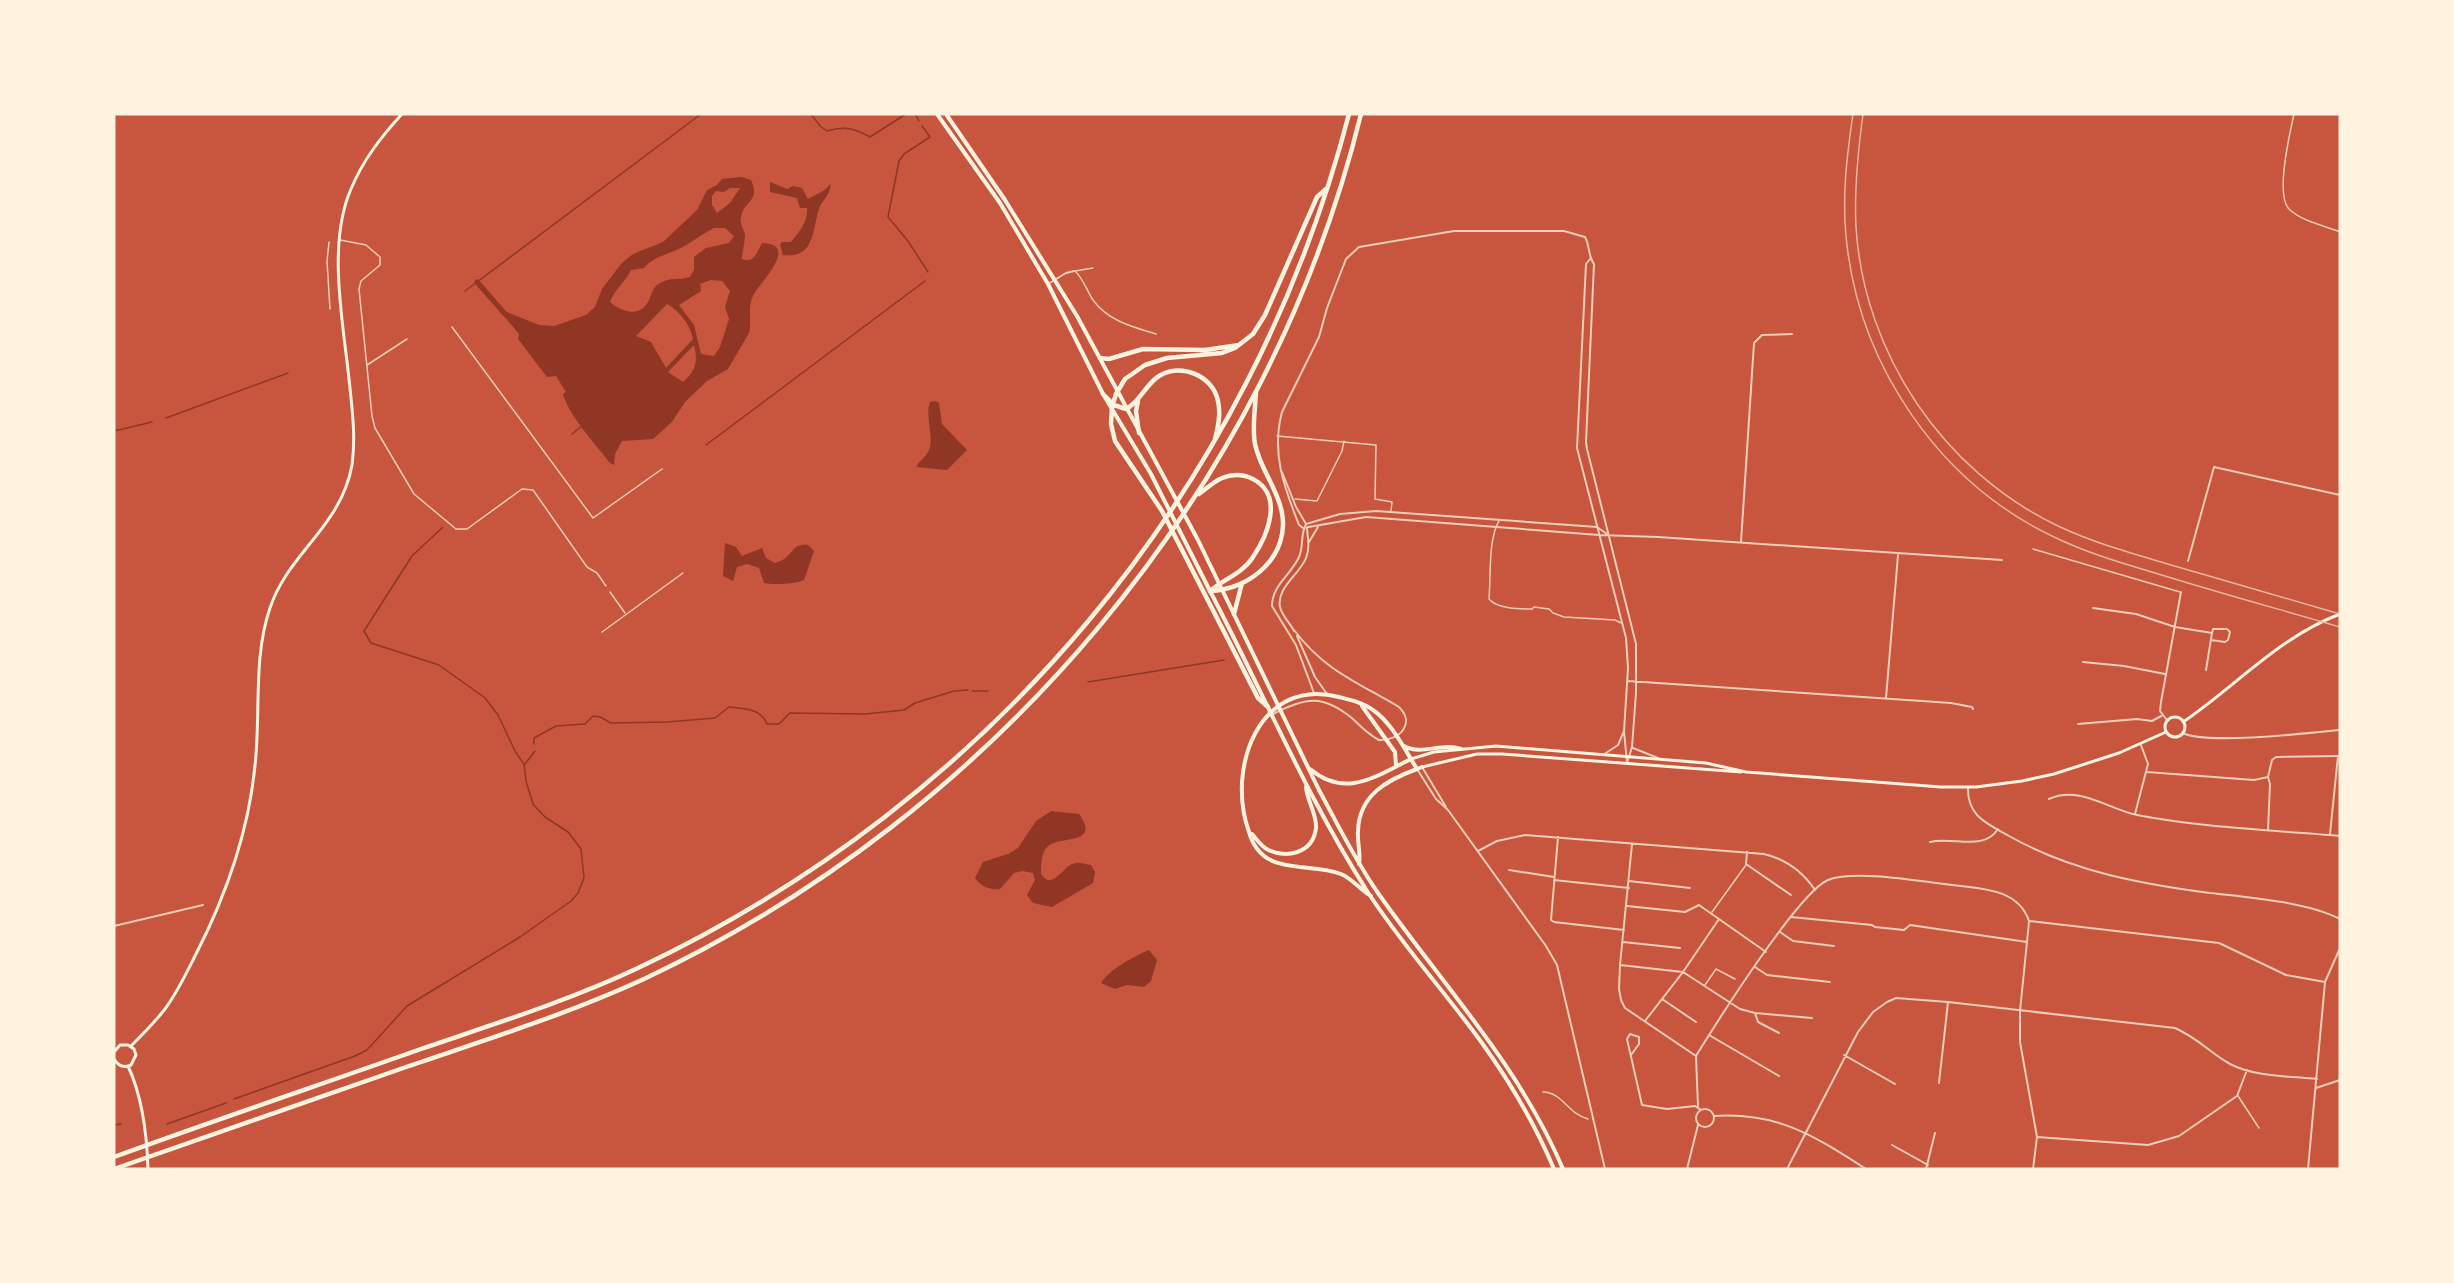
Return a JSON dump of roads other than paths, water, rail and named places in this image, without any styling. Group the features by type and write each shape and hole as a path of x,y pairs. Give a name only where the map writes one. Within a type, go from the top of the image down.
{"highway":[{"path":"114,1157 557,1002 641,966 759,903 850,842 910,796 963,751 1032,685 1080,632 1160,528 1188,487 1244,389 1273,328 1307,248 1349,114"},
{"path":"114,1169 561,1013 646,978 738,930 809,885 871,842 927,798 1016,718 1087,642 1165,541 1195,497 1256,389 1284,333 1319,250 1361,114"},
{"path":"1268,707 1258,699 1162,511 1115,441 1111,428 1112,407 1118,390 1125,379 1136,369 1156,361 1221,353 1239,345 1252,334 1260,325 1317,197 1328,187"},
{"path":"1100,358 1109,359 1143,350 1205,350 1239,345"},
{"path":"1103,393 1114,405 1126,409 1139,399 1149,384 1165,373 1186,371 1203,378 1216,392 1218,401 1219,417 1213,444"},
{"path":"1210,591 1223,591 1256,576 1277,550 1283,532 1279,501 1256,446 1254,422 1256,389"},
{"path":"1139,399 1136,411 1139,433"},
{"path":"1195,497 1217,481 1228,476 1239,475 1260,484 1270,501 1268,526 1253,557 1243,569 1210,591"},
{"path":"1234,614 1242,583"}],"main road":[{"path":"131,1046 153,1024 171,1000 202,943 227,886 251,801 258,735 260,659 269,610 286,576 332,516 344,492 349,475 354,436 339,278 340,240 348,196 372,149 402,114"},
{"path":"938,114 1000,203 1048,284 1103,393 1151,474 1251,670 1305,785 1342,851 1371,897 1499,1067 1526,1110 1554,1169"},
{"path":"945,114 1005,200 1100,358 1220,583 1307,766 1359,865 1397,920 1505,1062 1532,1105 1563,1169"},
{"path":"2183,722 2261,660 2312,627 2340,614"},
{"path":"1371,897 1343,875 1326,870 1290,867 1276,862 1255,846 1249,832 1243,805 1241,780 1247,748 1256,730 1278,707 1298,700 1304,695 1327,694 1374,710 1391,730 1417,769"},
{"path":"1360,704 1397,756 1396,766"},
{"path":"2175,717 2183,722 2185,729 2183,733 2173,737 2166,732 2167,720 2175,717"},
{"path":"1359,865 1360,817 1371,795 1384,783 1422,766 1454,758 1490,754 1941,787 1968,787 2022,782 2054,774 2141,744 2166,732"},
{"path":"1401,744 1416,751 1451,745 1461,748"},
{"path":"1307,766 1327,780 1347,784 1366,780 1411,759 1434,752 1496,746 1706,763 1746,772"},
{"path":"1411,759 1422,766"},
{"path":"1249,832 1265,848 1280,854 1294,854 1306,847 1311,842 1316,828 1305,785"},
{"path":"114,1052 120,1045 131,1046"},
{"path":"128,1066 135,1059 135,1052 131,1046"},
{"path":"114,1059 118,1065 128,1066"},
{"path":"128,1066 133,1078 144,1130 148,1169"}],"street":[{"path":"1627,763 1632,747 1636,681 1637,661 1634,636 1607,534 1586,442 1594,264 1590,259 1589,244 1585,237 1564,231 1454,231 1366,244 1354,250 1346,259 1320,337 1282,412 1277,436 1282,483 1299,525 1318,527 1354,518 1390,518 1599,535 1607,534 1741,542 2002,560"},
{"path":"1590,259 1586,264 1577,448 1623,625 1628,659 1624,731 1627,763"},
{"path":"1048,284 1074,271"},
{"path":"1741,542 1754,343 1758,336 1762,335 1792,334"},
{"path":"1580,352 1591,353"},
{"path":"2188,561 2214,467 2340,495"},
{"path":"1280,469 1305,527 1309,543"},
{"path":"1305,527 1350,513 1391,512 1597,527 1607,534"},
{"path":"1390,518 1391,512"},
{"path":"1305,527 1299,558 1277,588 1272,606 1296,645 1315,694"},
{"path":"1298,700 1323,702 1346,714 1379,740 1398,736 1407,723 1406,716 1399,707 1322,662 1281,611 1280,598 1304,564 1312,534 1318,527"},
{"path":"1886,698 1899,554"},
{"path":"2167,720 2160,711 2181,592"},
{"path":"2093,608 2136,614 2175,627 2212,633"},
{"path":"2206,670 2212,633 2216,628 2227,629 2229,632 2228,640 2225,642 2211,640"},
{"path":"1294,630 1315,677 1327,694"},
{"path":"2083,662 2124,666 2165,674"},
{"path":"1628,681 1886,698 1951,704 1972,707 1972,710"},
{"path":"1304,695 1311,688"},
{"path":"2078,724 2137,719 2152,721 2163,716"},
{"path":"2183,733 2207,739 2340,730"},
{"path":"1604,754 1618,745 1624,731"},
{"path":"2135,814 2147,772 2147,759 2141,744"},
{"path":"1632,747 1646,755 1661,759"},
{"path":"2268,830 2270,784 2268,777 2272,760 2276,757 2339,756 2330,835"},
{"path":"1422,766 1448,810 1542,940 1557,965 1605,1169"},
{"path":"1417,769 1436,799 1448,810"},
{"path":"2147,772 2219,779 2254,780 2268,777"},
{"path":"1968,787 1971,809 1998,829 2051,857 2090,870 2164,887 2265,900 2316,910 2340,919"},
{"path":"2049,799 2058,795 2081,796 2135,814 2340,836"},
{"path":"1930,842 1942,839 1984,842 1994,836 1998,829"},
{"path":"1477,851 1511,836 1525,835 1747,852 1777,857 1809,880 1815,890"},
{"path":"1558,837 1550,916 1554,922 1624,930"},
{"path":"1632,844 1620,965 1621,1000 1625,1008 1696,1056"},
{"path":"1747,852 1746,864 1791,895"},
{"path":"1509,870 1554,879 1629,888"},
{"path":"1714,1116 1709,1110 1701,1110 1698,1107 1696,1056 1730,1002 1780,932 1815,890 1828,880 1853,876 1992,890 2014,900 2030,921 2020,1011 2020,1042 2037,1137 2033,1169"},
{"path":"1629,881 1690,888"},
{"path":"114,926 203,905"},
{"path":"1627,906 1685,912 1699,905 1766,952"},
{"path":"1791,917 1900,930 1910,925 2027,942"},
{"path":"1645,1021 1683,972 1719,919"},
{"path":"2030,921 2219,943 2286,975 2325,982"},
{"path":"1780,932 1793,941 1834,946"},
{"path":"1623,942 1680,948"},
{"path":"2308,1169 2325,982 2340,948"},
{"path":"1620,965 1683,972 1740,1009 1755,1013 1812,1018"},
{"path":"1755,967 1767,975 1830,982"},
{"path":"1787,1169 1844,1055 1868,1018 1887,1002 1896,998 2175,1028 2194,1036 2230,1064 2247,1070 2317,1078"},
{"path":"1662,999 1696,1022"},
{"path":"1939,1083 1948,1002"},
{"path":"1755,1013 1758,1022 1779,1034"},
{"path":"1631,1055 1639,1044 1639,1037 1635,1034 1630,1034 1628,1040 1631,1055 1642,1106 1667,1109 1698,1107"},
{"path":"1709,1035 1779,1076"},
{"path":"1844,1055 1895,1084"},
{"path":"2037,1137 2148,1145 2164,1142 2179,1136 2237,1096 2247,1070"},
{"path":"2316,1088 2340,1080"},
{"path":"1687,1169 1698,1125 1696,1116 1701,1110"},
{"path":"1714,1116 1749,1116 1775,1120 1805,1132 1866,1169"},
{"path":"1698,1125 1705,1128 1711,1126 1714,1116"},
{"path":"1926,1169 1935,1133"},
{"path":"1892,1145 1928,1165"}],"lane":[{"path":"2294,114 2283,188 2286,204 2295,214 2340,232"},
{"path":"340,240 366,244 380,257 380,265 359,285 366,365 375,428 414,494 456,529 467,529 522,489 533,490 587,567 597,573 606,586"},
{"path":"329,242 327,261 330,309"},
{"path":"1074,271 1093,268"},
{"path":"1074,271 1079,274 1093,299 1107,314 1126,324 1156,334"},
{"path":"452,327 593,518 662,469"},
{"path":"366,365 406,339"},
{"path":"1277,436 1374,443 1377,446 1375,499 1392,502 1391,512"},
{"path":"1293,500 1317,501 1342,451 1344,440"},
{"path":"1499,520 1495,527 1489,599 1494,604 1503,605 1506,608 1544,608 1564,617 1615,620 1623,625"},
{"path":"2032,549 2181,592"},
{"path":"602,632 683,573"},
{"path":"610,592 625,614"},
{"path":"1711,913 1746,864"},
{"path":"1704,986 1716,969 1735,979"},
{"path":"1544,1092 1554,1094 1576,1115 1588,1119"},
{"path":"2237,1096 2259,1128"}],"waterway":[{"path":"465,291 701,114"},
{"path":"811,114 827,131 849,129 870,137 906,114"},
{"path":"915,114 919,121"},
{"path":"922,126 930,137 904,154 899,161 888,217 908,241 928,272"},
{"path":"706,445 925,281"},
{"path":"477,282 505,314"},
{"path":"166,418 288,373"},
{"path":"114,431 152,422"},
{"path":"572,434 582,426"},
{"path":"234,1099 367,1050 407,1006 520,937 571,901 578,893 584,878 581,849 568,832 545,817 533,804 524,764 516,753 498,715 485,698 439,665 371,643 364,631 412,556 443,527"},
{"path":"1088,682 1224,660"},
{"path":"534,744 534,738 556,726 585,724 593,716 611,723 667,722 715,718 729,707 751,710 761,715 767,724 779,724 790,713 865,714 904,710 915,703 954,691 968,690"},
{"path":"972,691 988,691"},
{"path":"525,764 535,751"},
{"path":"167,1124 226,1103"},
{"path":"114,1125 121,1124"}],"railway":[{"path":"1853,114 1847,160 1845,205 1846,236 1854,283 1867,329 1886,373 1911,414 1940,451 1974,485 2012,514 2067,543 2137,568 2340,627"},
{"path":"1863,114 1856,199 1856,227 1862,274 1875,320 1893,363 1917,404 1946,441 1979,474 2017,503 2058,526 2132,554 2340,614"}]}
